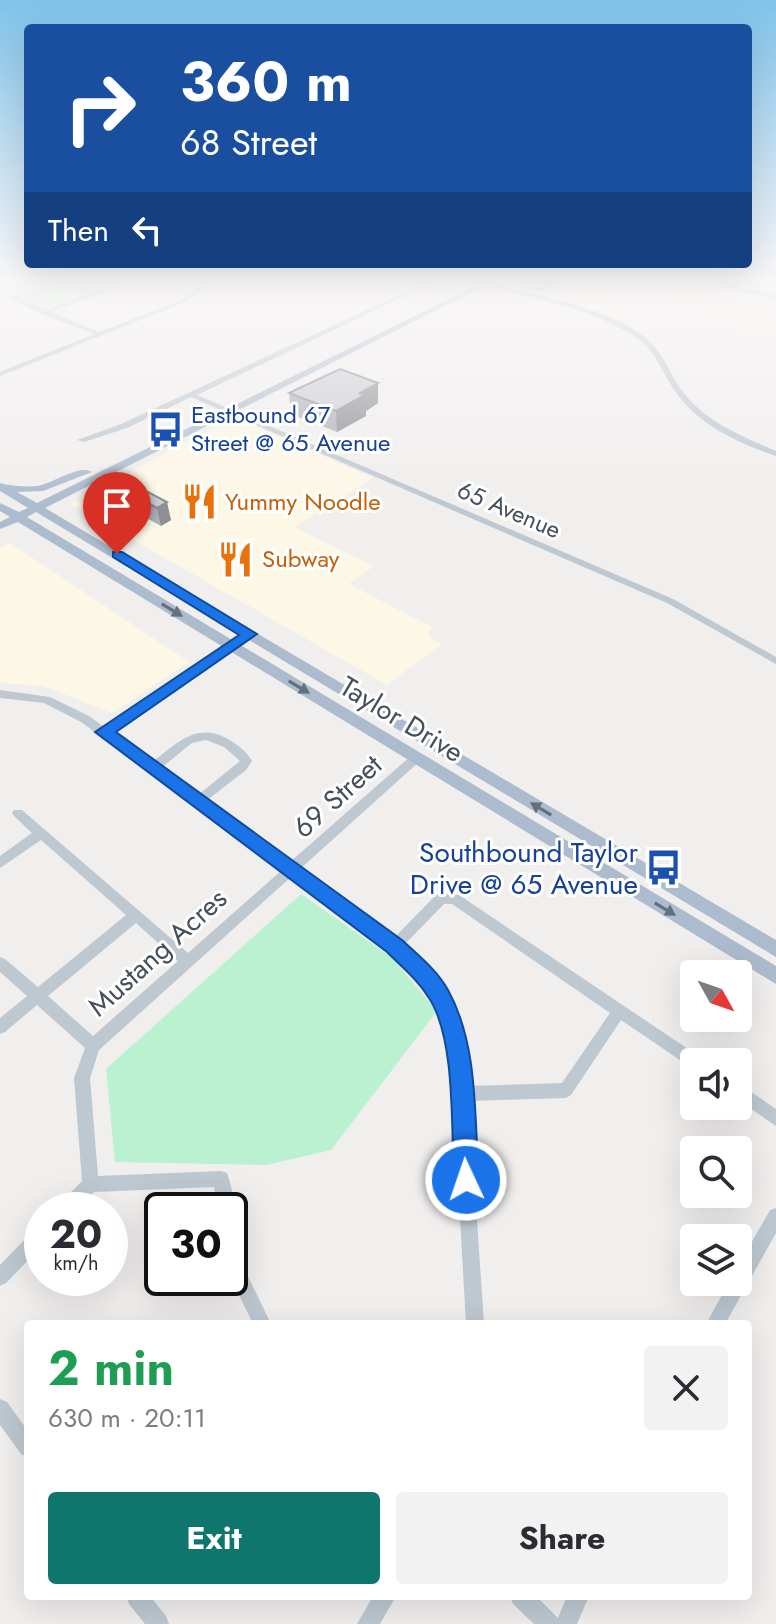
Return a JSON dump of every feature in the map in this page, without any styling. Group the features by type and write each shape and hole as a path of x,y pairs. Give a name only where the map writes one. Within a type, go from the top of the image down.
{"main road":[{"path":"16,511 84,484 333,354"},
{"path":"0,526 16,511 90,471 225,409"},
{"path":"0,486 19,490 39,489 90,471"},
{"path":"84,484 61,503 59,510 92,539"},
{"name":"Taylor Drive","path":"0,486 16,511 57,541 776,976"},
{"path":"16,511 111,559 149,574"},
{"name":"Taylor Drive","path":"16,511 92,539 776,949"},
{"path":"0,533 20,530 57,541"}],"street":[{"path":"0,374 50,354"},
{"path":"81,440 111,432 279,354"},
{"path":"658,354 679,393 692,407 725,430 776,454"},
{"name":"65 Avenue","path":"192,395 670,601 776,661"},
{"path":"104,732 249,634"},
{"path":"0,694 61,705 104,732 395,946 411,959 440,995 457,1042 475,1320"},
{"path":"153,768 202,734 213,735 244,755 246,761 242,767 197,802"},
{"name":"69 Street","path":"290,869 416,758"},
{"path":"18,813 188,961"},
{"path":"0,863 41,833"},
{"name":"Mustang Acres","path":"90,1184 82,1078 93,1046 290,869"},
{"path":"395,946 441,899 454,899 680,1052"},
{"path":"0,1027 135,916"},
{"path":"0,963 93,1046"},
{"path":"461,1094 566,1090 620,1010"},
{"path":"752,1101 776,1118"},
{"path":"82,1192 90,1184 221,1179 223,1192"},
{"path":"717,1320 776,1216"},
{"path":"0,1277 24,1252"},
{"path":"248,1294 260,1320"},
{"path":"0,1409 24,1442"},
{"path":"140,1600 158,1624"},
{"path":"368,1624 383,1600"},
{"path":"525,1600 549,1624"},
{"path":"566,1624 576,1600"}],"shaded area":[{"path":"230,419 241,420 373,478 294,527 374,566 349,584 432,627 427,632 442,644 387,685 71,504"},
{"path":"10,543 189,662 112,713 43,686 0,683 0,548"}],"green space":[{"path":"301,894 391,957 437,1011 331,1150 266,1165 115,1162 106,1069"}],"building":[{"path":"340,369 378,383 360,393 365,395 336,411 289,393"},
{"path":"125,480 167,502 157,508 115,485"}],"place":[{"name":"Eastbound 67 Street @ 65 Avenue","path":"165,429"},
{"name":"Yummy Noodle","path":"199,502"},
{"name":"Subway","path":"236,559"},
{"name":"Southbound Taylor Drive @ 65 Avenue","path":"664,868"}],"route":[{"path":"117,554 249,634 104,732 395,946 425,976 440,995 457,1042 466,1180"}]}
